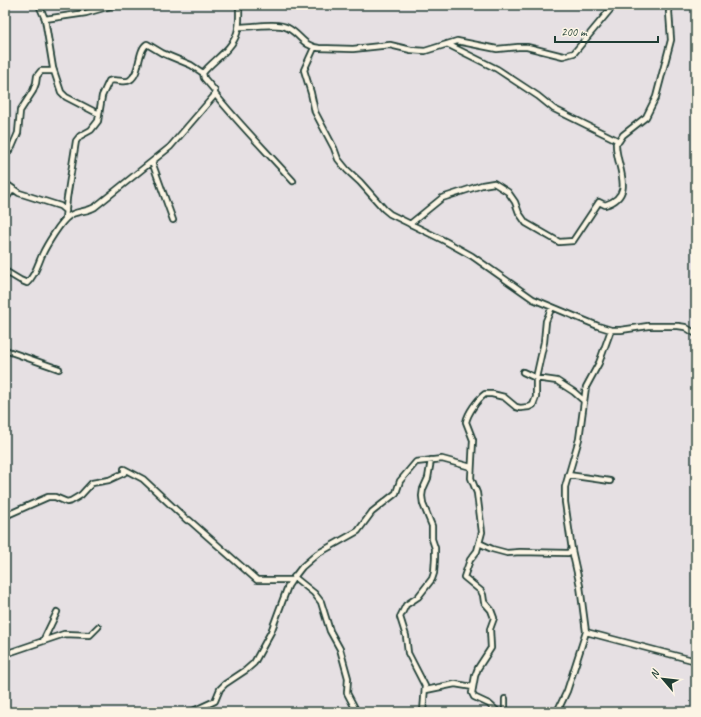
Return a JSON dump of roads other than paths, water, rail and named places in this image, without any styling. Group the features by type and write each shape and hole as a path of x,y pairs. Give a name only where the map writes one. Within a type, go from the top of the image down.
{"street":[{"path":"39,5 45,19 54,71 59,89 63,95 99,114"},
{"path":"45,19 86,13 114,5"},
{"path":"203,73 236,38 239,27 239,5"},
{"path":"239,27 284,26 292,30 305,43 314,48 338,50 390,45 415,51 425,51 456,41 496,49 522,47 563,56 574,53 614,5"},
{"path":"410,224 442,198 482,185 494,183 508,192 526,223 559,242 573,241 599,202 605,205 614,202 621,195 623,174 617,158 616,143 623,135 646,117 656,97 671,40 668,12 670,5"},
{"path":"65,219 76,141 80,136 91,130 98,121 102,96 108,83 114,79 126,82 132,78 136,72 145,44 191,65 203,73 204,78 232,116 247,130 293,181"},
{"path":"447,44 497,70 538,96 554,109 619,140"},
{"path":"314,48 306,63 305,72 315,112 334,148 338,159 390,214 472,256 533,299 552,308 611,330 648,326 678,326 685,327 696,334"},
{"path":"5,155 18,133 20,111 35,86 37,76 41,71 54,71"},
{"path":"5,271 27,283 32,277 46,247 65,219 72,214 83,212 95,207 152,162 173,144 216,94"},
{"path":"152,162 173,220"},
{"path":"5,183 19,193 60,206 66,211"},
{"path":"5,200 13,189"},
{"path":"498,712 489,704 474,697 472,693 478,668 491,648 490,629 494,618 491,610 484,602 481,591 464,577 470,560 477,552 482,532 477,493 471,478 472,440 466,422 485,394 504,397 516,407 520,408 533,405 536,397 536,378 544,342 546,322 552,308"},
{"path":"557,712 567,691 586,632 580,586 572,550 565,502 565,487 578,439 586,387 599,363 611,330"},
{"path":"5,350 59,369"},
{"path":"523,372 536,378 557,381 583,400"},
{"path":"423,712 426,690 408,653 406,636 400,617 406,605 418,597 432,579 434,573 435,548 432,539 432,526 423,504 422,496 423,489 428,478 431,460"},
{"path":"191,712 215,701 220,689 225,684 246,670 254,662 271,632 293,579 302,568 318,554 358,531 372,512 396,493 400,482 416,462 448,460 471,467"},
{"path":"5,516 48,497 55,497 67,502 71,501 81,495 92,483 109,480 124,473 124,469 143,479 257,580 293,579 314,593 321,602 330,631 340,649 348,678 347,693 357,712"},
{"path":"568,476 610,481"},
{"path":"479,543 492,549 507,553 535,551 568,553 572,550"},
{"path":"43,641 57,612"},
{"path":"5,653 64,634 90,635 98,626"},
{"path":"586,632 696,661"},
{"path":"426,690 455,684 473,687"},
{"path":"505,712 506,699"}]}
